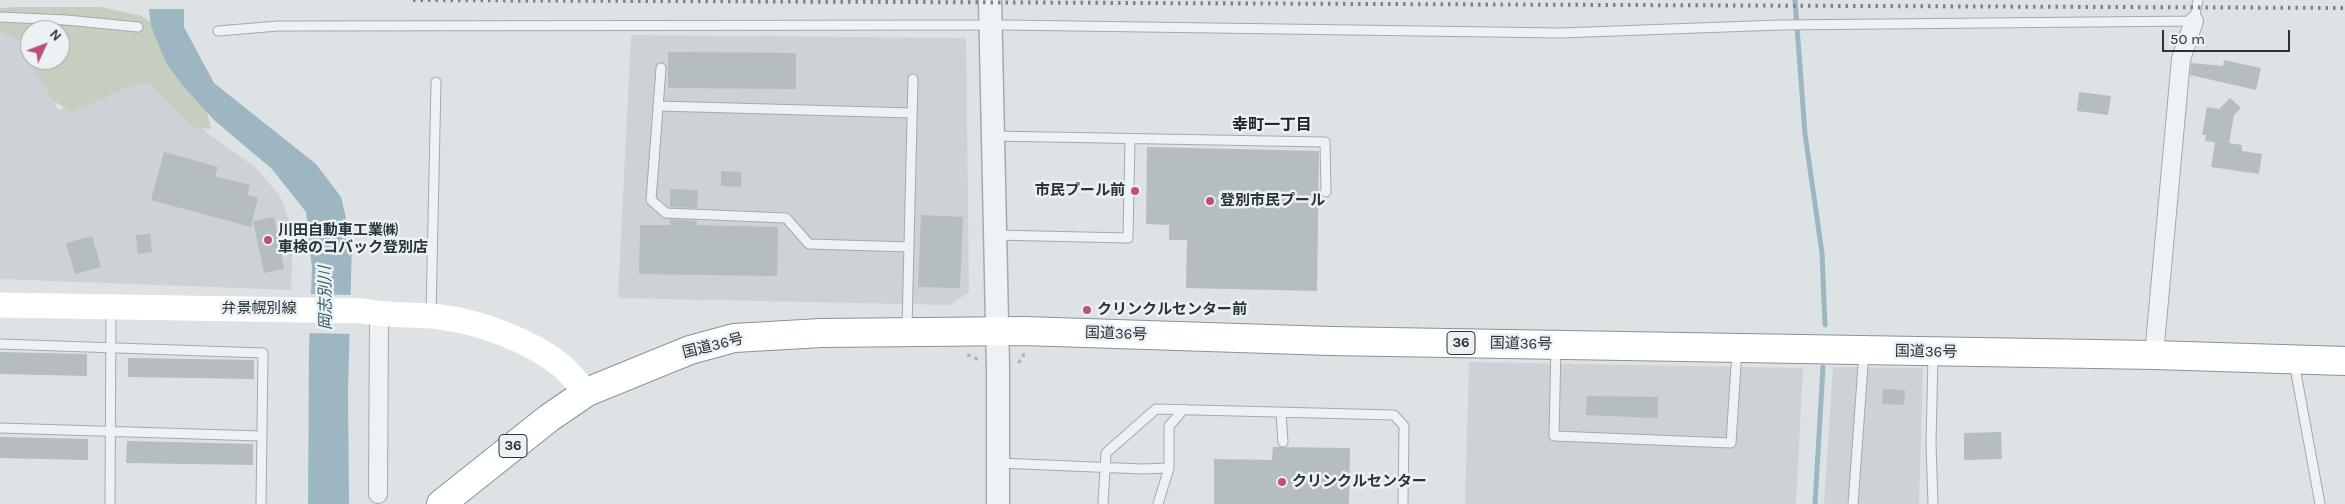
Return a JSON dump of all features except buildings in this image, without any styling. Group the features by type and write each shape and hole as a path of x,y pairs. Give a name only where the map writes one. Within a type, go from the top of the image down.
{"highway":[{"name":"国道36号","path":"587,392 690,350 734,338 821,332 997,331 1330,341 2154,355 2345,361"},
{"name":"36","path":"441,504 549,418 587,392"}],"main road":[{"name":"弁景幌別線","path":"0,305 111,308 303,309 431,316 470,323 498,332 540,352 555,362 587,392"}],"street":[{"path":"990,0 997,331 998,504"},
{"path":"2154,355 2181,59 2194,21"},
{"path":"372,312 378,494"}],"lane":[{"path":"218,31 278,26 990,25 1560,33 1780,25 2194,21 2198,0"},
{"path":"0,17 66,20 138,27"},
{"path":"661,68 651,200 666,213 786,218 809,244 909,247"},
{"path":"907,331 914,78"},
{"path":"431,316 436,82"},
{"path":"659,106 912,113"},
{"path":"992,136 1325,142 1326,192"},
{"path":"994,235 1128,238 1130,139"},
{"path":"110,504 111,308"},
{"path":"0,344 263,353 260,504"},
{"path":"1556,344 1554,436 1731,443 1738,348"},
{"path":"1853,504 1864,350"},
{"path":"1933,352 1931,444 1933,504"},
{"path":"2294,360 2320,504"},
{"path":"1104,504 1106,453 1156,409 1184,409 1394,415 1404,426 1403,504"},
{"path":"1158,504 1168,468 1170,426 1184,409"},
{"path":"1281,413 1283,442"},
{"path":"0,428 261,436"},
{"path":"998,463 1168,468"}],"shaded area":[{"path":"0,32 20,33 20,70 41,70 58,110 149,66 207,133 255,167 280,196 293,232 291,290 0,279"},
{"path":"631,35 966,38 969,292 950,305 618,298"},
{"path":"1469,362 1803,368 1796,504 1465,504"},
{"path":"1833,367 1923,368 1919,504 1824,504"}],"green space":[{"path":"101,7 142,16 157,27 205,104 211,129 194,127 148,82 137,83 72,112 52,100 35,70 70,70 70,20 20,20 20,40 0,32 0,8"}],"water":[{"name":"岡志別川","path":"148,0 184,0 184,27 214,83 316,164 341,197 352,243 348,390 349,504 308,504 309,347 312,268 306,212 272,169 214,120 184,87 166,63 151,26"}],"pier":[{"path":"145,0 186,0 186,9 146,9"},
{"path":"308,294 353,295 352,334 307,333"}],"waterway":[{"path":"1795,0 1805,134 1822,253 1825,325"},
{"path":"1815,504 1823,367"}],"railway":[{"path":"413,0 2345,8"}],"place":[{"name":"市民プール前","path":"1135,191"},
{"name":"登別市民プール","path":"1210,201"},
{"name":"川田自動車工業㈱ 車検のコバック登別店","path":"268,240"},
{"name":"クリンクルセンター前","path":"1087,310"},
{"name":"クリンクルセンター","path":"1282,482"}],"district":[{"name":"幸町一丁目","path":"1272,125"}]}
